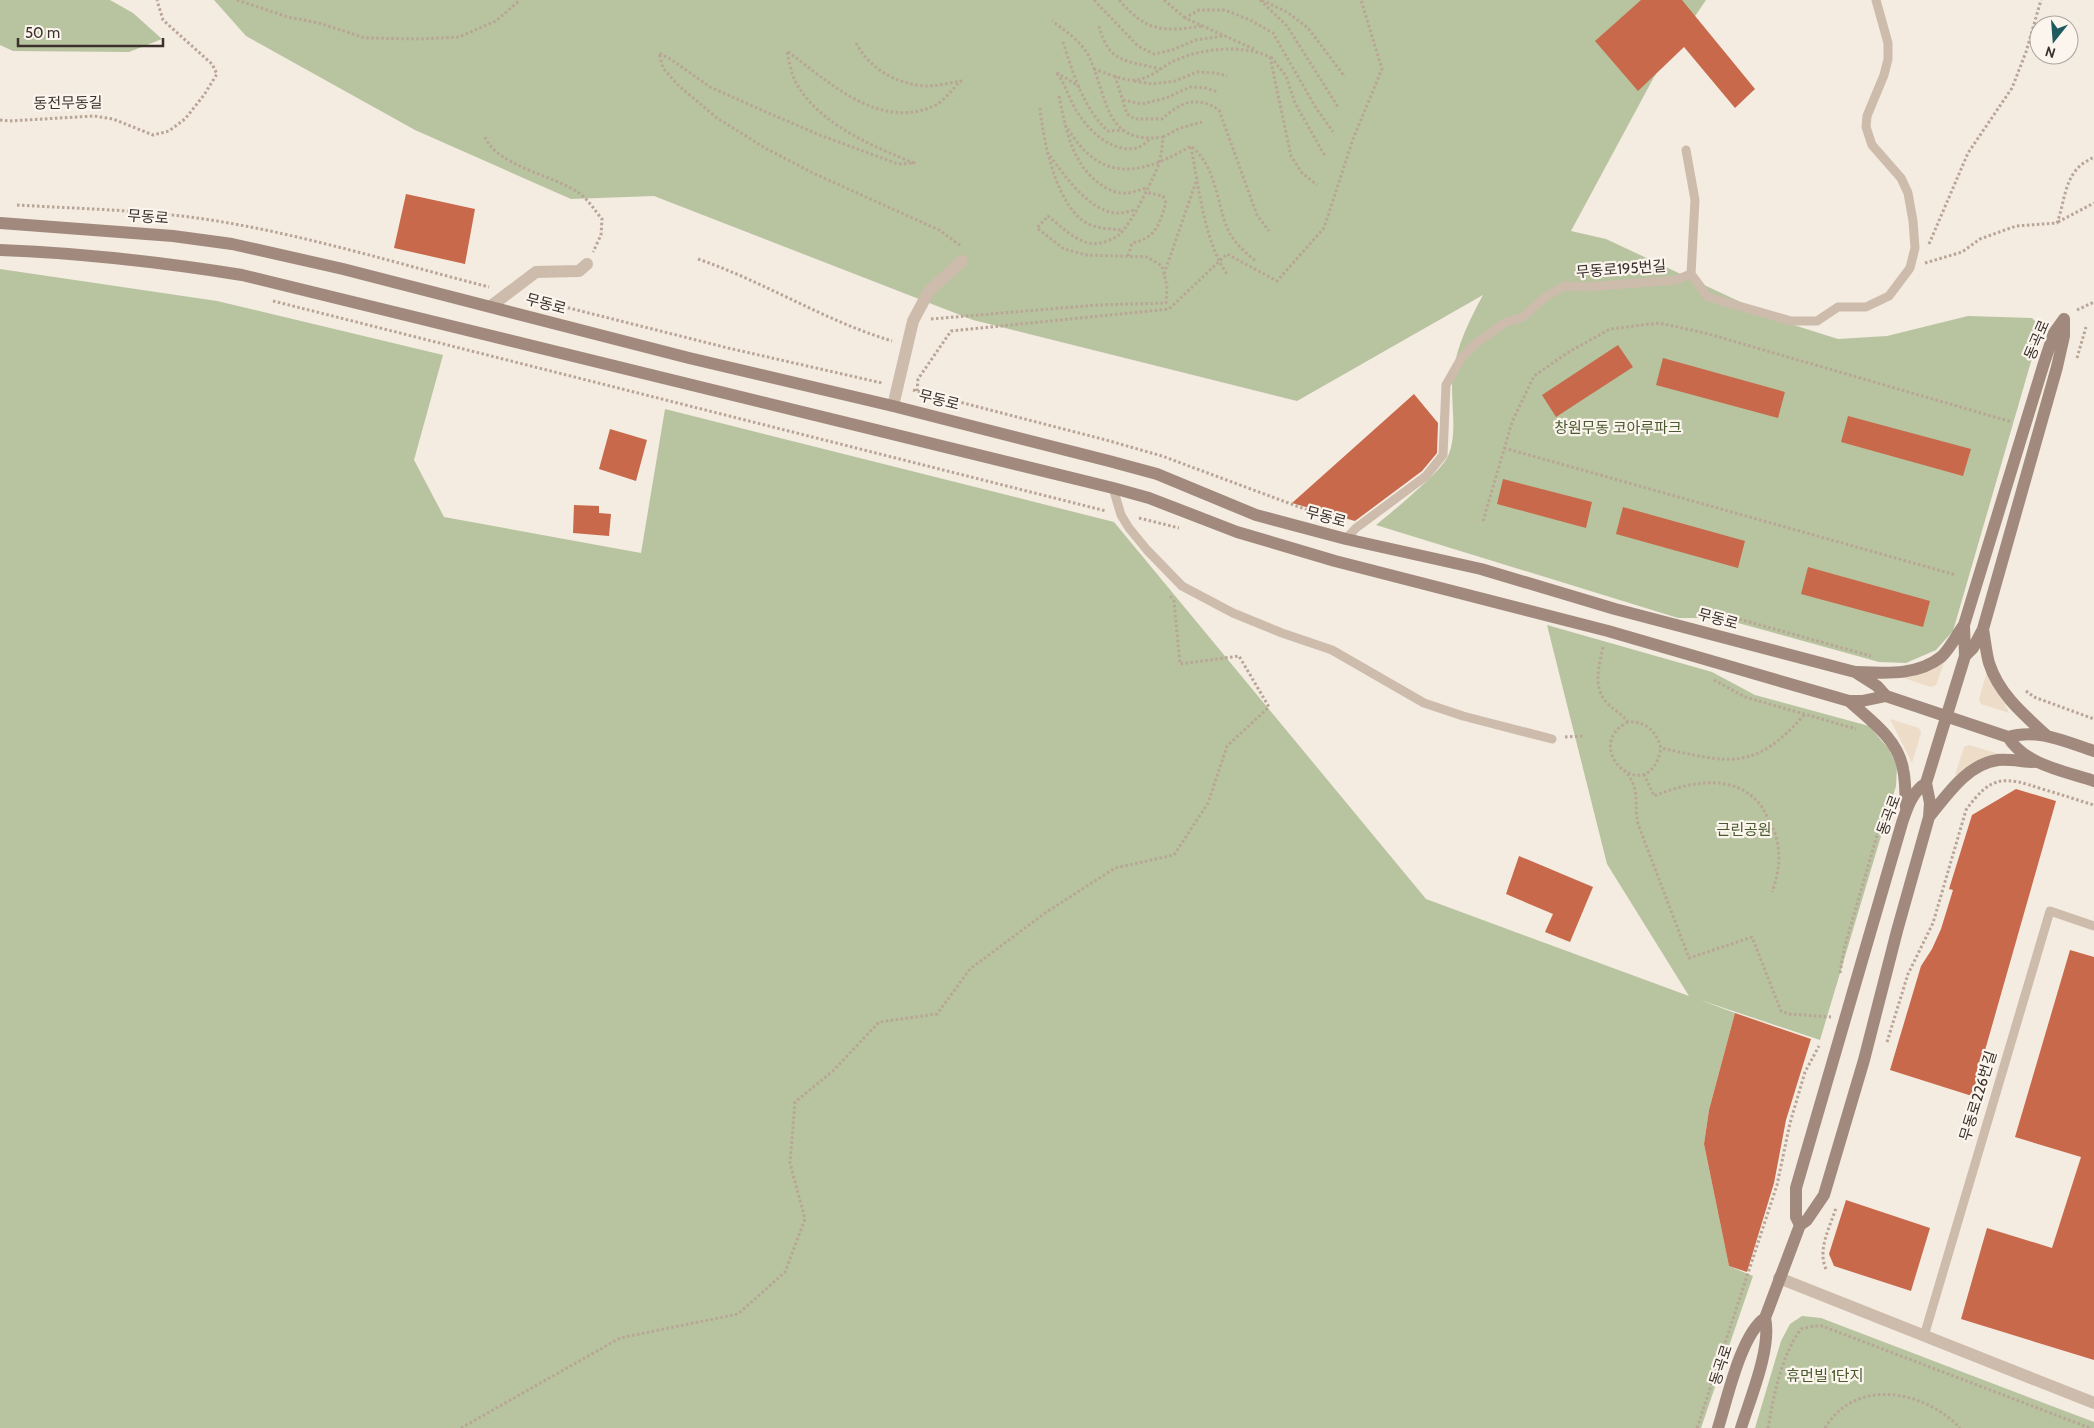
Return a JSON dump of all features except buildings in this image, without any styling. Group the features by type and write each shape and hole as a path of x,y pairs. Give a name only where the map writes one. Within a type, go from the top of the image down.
{"main road":[{"name":"무동로","path":"6,223 173,236 232,244 343,268 1157,474 1256,515 1346,540 1481,569 1615,609 1855,672"},
{"path":"0,250 64,252 131,259 242,275 1114,488 1149,498 1237,532 1334,561 1608,631 1849,701 1862,701 1886,696"},
{"name":"동곡로","path":"2064,319 2064,336 2057,367 1983,629 1978,640 1965,656 1964,625 2054,333 2064,319"},
{"path":"1855,672 1897,674 1924,666 1942,656 1964,625"},
{"path":"1983,629 1989,663 2008,700 2046,735"},
{"path":"1926,783 1965,656"},
{"path":"1855,672 1877,686 1886,696 2008,737 2017,734 2046,735 2094,751"},
{"path":"1849,701 1890,739 1899,755 1903,769 1906,810"},
{"path":"2008,737 2013,746 2025,756 2037,762 2094,781"},
{"path":"1929,817 1956,783 1972,770 1997,760 2037,762"},
{"name":"동곡로","path":"1741,1428 1764,1353 1767,1326 1765,1318 1800,1225 1807,1220 1824,1195 1864,1060 1929,817 1930,803 1926,783 1919,787 1906,810 1796,1188 1796,1217 1800,1225"},
{"name":"동곡로","path":"1718,1428 1744,1346 1758,1323 1765,1318"}],"street":[{"path":"0,214 6,223"},
{"path":"893,406 913,321 928,291 962,261"},
{"path":"491,306 536,272 579,271 587,264"},
{"path":"1779,1278 2094,1403"}],"lane":[{"path":"1686,150 1695,200 1691,274 1708,298 1791,321 1817,321 1838,307 1866,307 1889,296 1910,268 1915,248 1908,193 1901,178 1872,144 1866,127 1867,116 1884,75 1888,59 1888,42 1876,0"},
{"name":"무동로195번길","path":"1346,540 1356,528 1426,476 1443,455 1446,385 1462,356 1475,344 1504,323 1523,317 1544,298 1564,286 1586,287 1676,280 1691,274"},
{"path":"1114,488 1121,515 1147,550 1182,586 1233,613 1282,634 1332,650 1424,703 1464,716 1552,739"},
{"name":"무동로226번길","path":"1924,1336 2050,911 2094,926"}],"path":[{"name":"동전무동길","path":"0,120 94,116 113,120 153,135 169,131 185,119 204,96 217,74 212,64 163,20 157,0"},
{"path":"237,0 288,18 319,23 365,38 419,39 460,36 496,20 520,0"},
{"path":"1094,0 1138,46 1154,54 1172,50 1196,40 1224,36"},
{"path":"1119,0 1132,15 1152,27 1173,30 1203,26"},
{"path":"1164,0 1185,18 1270,57 1286,76 1295,103 1325,156"},
{"path":"1260,0 1287,12 1308,28 1345,77"},
{"path":"1260,0 1287,26 1338,107"},
{"path":"917,391 918,379 951,331 1169,309 1227,254 1278,281 1324,228 1353,140 1382,69 1361,0"},
{"path":"1910,268 1929,242 1968,153 2012,88 2026,52 2041,0"},
{"path":"1185,18 1199,10 1225,10 1250,20 1273,34 1316,108 1333,132"},
{"path":"1052,21 1082,46 1094,69 1107,108 1117,126 1131,135 1150,139 1164,137 1180,128 1202,122"},
{"path":"1099,26 1103,41 1109,52 1122,59 1161,69"},
{"path":"1063,42 1074,78 1096,120 1108,131 1123,130"},
{"path":"856,43 861,54 876,69 898,81 927,86 961,81 937,104 914,112 890,113 867,106 843,92 787,51 795,80 811,103 833,122 860,139 914,162 898,164 817,134 765,112 710,87 659,53 662,68 679,86 717,118 765,148 815,174 938,230 961,244 962,261"},
{"path":"1131,80 1150,76 1175,60 1202,52 1228,50 1257,51"},
{"path":"1270,57 1291,156 1302,173 1317,185"},
{"path":"1094,69 1152,84 1175,81 1196,72 1216,73 1227,76"},
{"path":"1080,87 1056,72 1065,84 1079,115 1092,131 1113,146 1126,149 1139,148 1150,139"},
{"path":"1114,75 1128,114 1135,119 1162,119 1186,102 1208,103 1219,110 1257,215 1268,231"},
{"path":"1123,100 1142,104 1166,98 1190,87 1206,88 1218,92"},
{"path":"1059,96 1065,125 1078,162 1093,180 1110,191 1127,193 1148,188"},
{"path":"1040,108 1047,152 1064,197 1074,214 1090,225 1122,230"},
{"path":"1065,125 1085,151 1104,165 1128,170 1143,169 1191,146"},
{"path":"485,137 488,144 518,167 553,178 580,194 602,219 601,235 587,264"},
{"path":"913,321 1098,304 1166,303 1168,286 1162,266 1147,257 1086,255 1064,249 1037,228 1048,216 1070,234 1086,242 1101,244 1119,235 1148,188 1159,162 1164,137"},
{"path":"1191,146 1218,262 1227,274"},
{"path":"1191,146 1202,155 1213,176 1229,231 1240,247 1257,262"},
{"path":"1047,152 1070,183 1100,209 1118,213 1136,210"},
{"path":"2056,223 2063,208 2067,185 2078,168 2094,157"},
{"path":"1164,274 1198,178"},
{"path":"1128,256 1132,243 1146,240 1152,236 1166,203 1163,196 1145,192"},
{"path":"1910,268 1962,252 1980,239 2016,226 2056,223 2094,203"},
{"path":"698,259 733,271 859,331 907,346"},
{"path":"520,296 728,348 898,386"},
{"path":"272,301 1181,529"},
{"path":"1483,521 1512,422 1534,376 1567,353 1610,329 1659,323 1705,333 2024,426"},
{"path":"2075,366 2086,327"},
{"path":"2010,422 2013,413"},
{"path":"1504,448 1956,575"},
{"path":"461,1428 620,1338 738,1314 785,1272 805,1219 790,1163 795,1102 833,1071 879,1022 937,1014 970,969 1045,913 1115,868 1174,855 1208,804 1227,746 1269,707 1239,656 1180,664 1174,601 1168,594"},
{"path":"1694,613 1721,614 1880,658"},
{"path":"1593,645 1612,650"},
{"path":"1603,647 1597,677 1599,689 1607,704 1620,712 1628,722"},
{"path":"1712,679 1745,697 1865,731"},
{"path":"2018,686 2034,697 2094,719"},
{"path":"1661,748 1705,758 1741,759 1756,755 1785,736 1805,714"},
{"path":"1639,721 1648,727 1656,734 1661,748 1657,764 1652,770 1644,774 1634,775 1624,770 1616,764 1610,755 1616,732 1621,725 1628,722 1639,721"},
{"path":"1624,770 1635,785 1638,793 1636,813 1638,824 1689,958 1752,938 1781,1011 1789,1014 1830,1017"},
{"path":"1644,774 1654,796 1676,787 1707,783 1737,787 1758,802 1773,828 1778,843 1778,877 1772,892"},
{"path":"1885,1048 1908,974 1933,923 1966,810 1976,796 1987,787 1999,781 2015,780 2094,805"},
{"path":"1840,976 1844,949 1890,790"},
{"path":"1828,1025 1833,1009"},
{"path":"1697,1428 1778,1185 1790,1123 1806,1072 1822,1040"},
{"path":"1826,1269 1822,1253 1836,1205"},
{"path":"1768,1428 1774,1399 1792,1341 1801,1329 1814,1326 1822,1326 2090,1428"},
{"path":"1825,1428 1844,1406 1863,1396 1880,1393 1921,1401 1938,1409 1960,1428"}],"green space":[{"path":"0,0 110,0 133,13 162,39 129,52 13,51 0,45"},
{"name":"창원무동 코아루파크","path":"214,0 1706,0 1654,77 1571,231 1606,239 1781,321 1838,339 1887,336 1968,316 2032,318 2041,327 1953,631 1936,650 1906,663 1879,662 1720,618 1678,618 1376,525 1436,472 1448,456 1453,436 1452,383 1455,363 1465,332 1483,295 1297,401 973,320 654,196 571,199 415,130 246,36"},
{"name":"근린공원","path":"0,269 217,301 443,355 414,460 444,517 641,553 665,409 1114,522 1426,899 1689,996 1607,864 1547,625 1712,672 1755,695 1869,726 1888,748 1897,765 1896,786 1820,1040 1700,1000 1735,1013 1709,1110 1704,1144 1729,1266 1753,1276 1701,1428 0,1428"},
{"name":"휴먼빌 1단지","path":"1802,1316 1821,1318 2094,1422 2094,1428 1755,1428 1781,1341 1790,1324"}],"shaded area":[{"path":"1946,657 1936,685 1931,687 1901,677"},
{"path":"1988,668 2009,713 1981,704 1979,699"},
{"path":"1890,719 1919,728 1921,733 1912,763"},
{"path":"1969,745 1999,754 1955,775 1964,747"}]}
